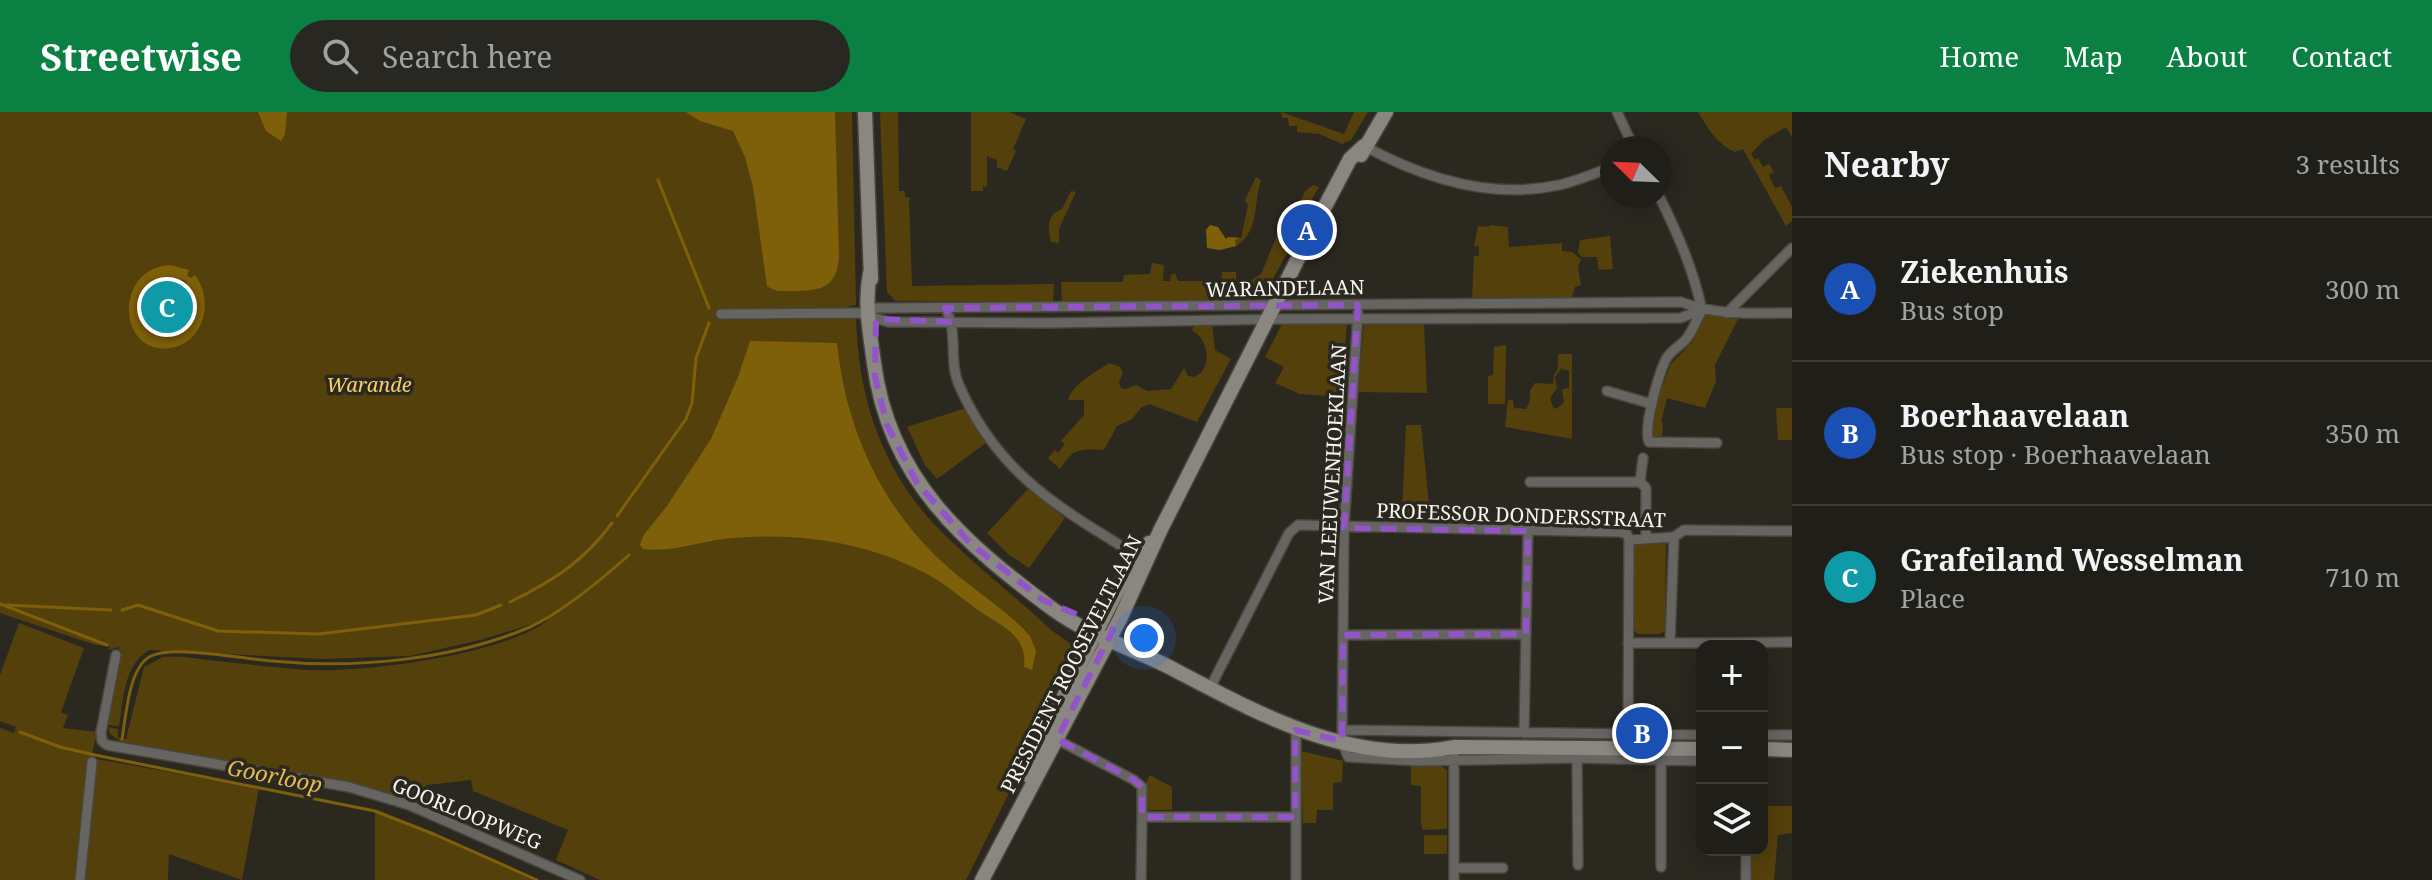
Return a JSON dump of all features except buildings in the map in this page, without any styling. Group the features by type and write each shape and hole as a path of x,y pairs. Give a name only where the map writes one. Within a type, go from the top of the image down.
{"main road":[{"path":"865,112 875,377 887,425 917,483 971,544 1054,610 1105,631 1143,656 1296,730 1342,736 1378,749 1696,749"},
{"name":"PRESIDENT ROOSEVELTLAAN","path":"982,880 1105,631 1127,572 1143,560 1160,531 1350,159 1364,146 1386,112"},
{"path":"1768,749 1792,750"}],"street":[{"path":"1617,112 1628,136"},
{"path":"1364,146 1389,161 1430,177 1471,186 1508,189 1558,185 1600,171"},
{"path":"1665,208 1683,242 1702,310 1686,340 1670,352 1665,361 1652,404 1647,436 1649,442 1717,443"},
{"path":"1726,314 1792,248"},
{"name":"WARANDELAAN","path":"721,314 873,314 945,308 1681,302 1726,314 1792,313"},
{"name":"VAN LEEUWENHOEKLAAN","path":"1342,736 1344,528 1358,305"},
{"path":"945,308 953,322 952,344 957,381 994,447 1009,466 1063,510 1143,560"},
{"name":"WARANDELAAN","path":"873,314 888,322 1048,323 1358,318 1680,318 1702,310"},
{"path":"1607,391 1652,404"},
{"path":"1640,482 1643,458"},
{"path":"1530,482 1640,482 1646,488 1646,538"},
{"name":"PROFESSOR DONDERSSTRAAT","path":"1210,688 1289,533 1303,524 1344,528 1620,532 1627,534 1629,540 1674,537 1684,530 1792,531"},
{"path":"1524,733 1528,531"},
{"path":"1670,641 1674,537"},
{"path":"1628,747 1629,540"},
{"path":"1343,635 1526,634"},
{"path":"1768,643 1792,642"},
{"path":"1628,643 1696,643"},
{"name":"GOORLOOPWEG","path":"116,655 102,741 107,745 349,787 409,805 580,880"},
{"path":"1296,730 1296,880"},
{"path":"1454,747 1524,733 1628,747 1661,759 1696,761"},
{"path":"1768,735 1792,735"},
{"path":"1051,736 1142,787 1141,880"},
{"path":"1454,747 1577,758 1696,736"},
{"path":"1454,747 1454,880"},
{"path":"1577,758 1578,865"},
{"path":"1661,759 1661,867"},
{"path":"80,880 92,762"},
{"path":"1142,817 1295,817"},
{"path":"1746,856 1746,880"},
{"path":"1454,868 1503,868"}],"highlighted area":[{"path":"1358,305 1344,528 1528,531 1526,634 1343,635 1342,741 1295,730 1295,817 1142,817 1142,787 1057,739 1113,630 1043,600 971,544 917,483 887,425 875,377 876,319 953,322 945,308"}],"green space":[{"name":"Warande","path":"0,112 852,112 856,305 849,306 850,317 856,317 861,374 886,454 915,502 934,524 1051,630 1071,644 1072,651 1014,783 966,880 600,880 556,860 568,830 473,791 471,780 427,785 427,795 453,805 448,816 329,780 123,743 110,734 108,727 118,729 118,738 126,739 144,667 163,657 308,670 363,668 469,651 502,642 549,619 480,640 410,656 322,659 149,650 140,657 129,674 119,726 108,725 122,652 119,647 108,650 109,646 96,645 0,613"},
{"path":"880,112 898,112 899,191 905,191 905,197 911,198 912,286 1054,284 1053,302 895,301 887,292"},
{"path":"971,112 1009,112 1026,119 1007,171 997,167 997,160 987,156 987,187 983,186 983,191 971,191"},
{"path":"1281,112 1344,134 1354,112 1368,112 1351,140 1342,144 1319,134 1297,132 1297,126 1289,126 1288,118 1282,118"},
{"path":"1698,112 1792,112 1792,137 1786,127 1764,140 1751,154 1755,160 1758,158 1763,167 1769,164 1774,172 1769,175 1775,188 1781,186 1792,207 1792,221 1786,226 1743,149 1735,152 1723,145"},
{"path":"1256,177 1261,180 1252,225 1244,240 1236,246 1234,240 1241,238 1248,205 1245,200"},
{"path":"1313,185 1319,187 1293,231 1293,242 1262,299 1062,302 1061,282 1123,282 1124,275 1150,274 1152,263 1164,265 1163,281 1170,281 1175,273 1178,281 1221,281 1222,272 1236,272 1236,281 1250,281 1261,274 1284,219 1292,220 1305,191"},
{"path":"1071,191 1076,192 1059,229 1059,243 1051,242 1051,218 1062,209"},
{"path":"1478,226 1508,227 1509,247 1562,243 1562,251 1572,252 1581,259 1578,267 1581,285 1575,287 1571,300 1472,301 1474,256 1479,256 1479,246 1474,246"},
{"path":"1610,236 1613,269 1599,270 1597,257 1582,257 1578,253 1580,240"},
{"path":"1703,314 1738,319 1715,365 1716,381 1705,408 1667,398 1661,422 1662,436 1651,436 1657,400 1671,364 1692,342"},
{"path":"1424,322 1427,393 1358,392 1364,323"},
{"path":"1212,323 1215,350 1231,359 1197,422 1149,404 1132,419 1117,426 1104,450 1078,451 1060,469 1048,458 1055,450 1058,453 1065,444 1061,441 1084,415 1084,400 1068,400 1079,383 1109,363 1120,367 1123,373 1119,382 1121,388 1136,385 1147,391 1171,389 1184,368 1188,376 1194,377 1205,367 1206,351 1201,338 1192,330 1195,324"},
{"path":"1282,324 1347,324 1341,397 1300,394 1275,383 1284,367 1265,357"},
{"path":"1506,345 1505,404 1488,404 1488,376 1493,375 1494,347"},
{"path":"1558,354 1572,354 1572,439 1505,427 1508,400 1513,400 1514,408 1526,409 1530,390 1535,383 1553,384 1554,375 1558,368","holes":["1562,367 1569,370 1569,388 1562,389 1564,402 1554,409 1550,398 1557,388 1555,377"]},
{"path":"966,408 986,443 937,479 925,465 907,427"},
{"path":"1776,408 1792,408 1792,440 1778,440"},
{"path":"1406,425 1421,425 1430,515 1402,512"},
{"path":"1028,489 1065,518 1029,568 1008,554 987,533"},
{"path":"1666,539 1665,631 1637,634 1634,629 1633,541"},
{"path":"19,623 84,648 61,712 68,715 63,728 97,732 91,758 78,880 0,880 0,728 14,733 16,727 0,721 0,675"},
{"path":"1301,751 1343,761 1342,782 1333,783 1333,810 1317,810 1316,823 1303,823"},
{"path":"97,759 259,788 242,880 169,854 168,880 82,880 89,799"},
{"path":"1411,766 1441,766 1447,770 1447,829 1423,830 1421,786 1411,785"},
{"path":"1150,775 1172,787 1172,810 1149,810 1146,807 1145,785"},
{"path":"1768,806 1792,806 1792,833 1778,835 1774,880 1751,880 1751,856 1768,856"},
{"path":"375,811 436,835 537,880 375,880"},
{"path":"1424,835 1447,835 1447,854 1424,854"}],"shaded area":[{"path":"258,112 287,112 285,134 281,141 266,131"},
{"path":"686,112 835,112 839,257 835,275 825,286 802,291 779,291 767,286 753,187 745,157 733,131 700,121"},
{"path":"1210,225 1218,227 1226,239 1241,238 1235,240 1236,246 1220,250 1207,248 1206,230"},
{"path":"163,266 189,270 187,276 191,278 195,275 201,285 205,306 200,327 194,335 175,347 163,348 152,346 136,334 129,315 129,303 142,276","holes":["184,280 187,283 188,310 185,321 171,333 152,329 143,316 153,286"]},
{"path":"750,341 837,343 849,407 859,438 887,495 926,546 1030,636 1036,651 1032,670 1024,667 1022,647 1011,632 934,578 862,548 811,539 759,537 643,549 640,545 643,536 667,506 711,439"}],"waterway":[{"path":"658,180 709,308"},
{"path":"617,516 686,419 692,403 696,358 709,323"},
{"path":"510,602 566,569 590,549 612,523"},
{"path":"122,739 133,681 144,661 151,656 192,652 336,664 436,654 500,638 543,621 629,555"},
{"path":"0,604 107,645"},
{"path":"7,605 111,610"},
{"path":"122,610 138,605 218,631 319,634 476,615 501,605"},
{"name":"Goorloop","path":"20,732 60,747 95,755 375,811 537,880"}],"place":[{"name":"Ziekenhuis","path":"1307,230"},
{"name":"Grafeiland Wesselman","path":"167,307"},
{"name":"Boerhaavelaan","path":"1642,733"}]}
